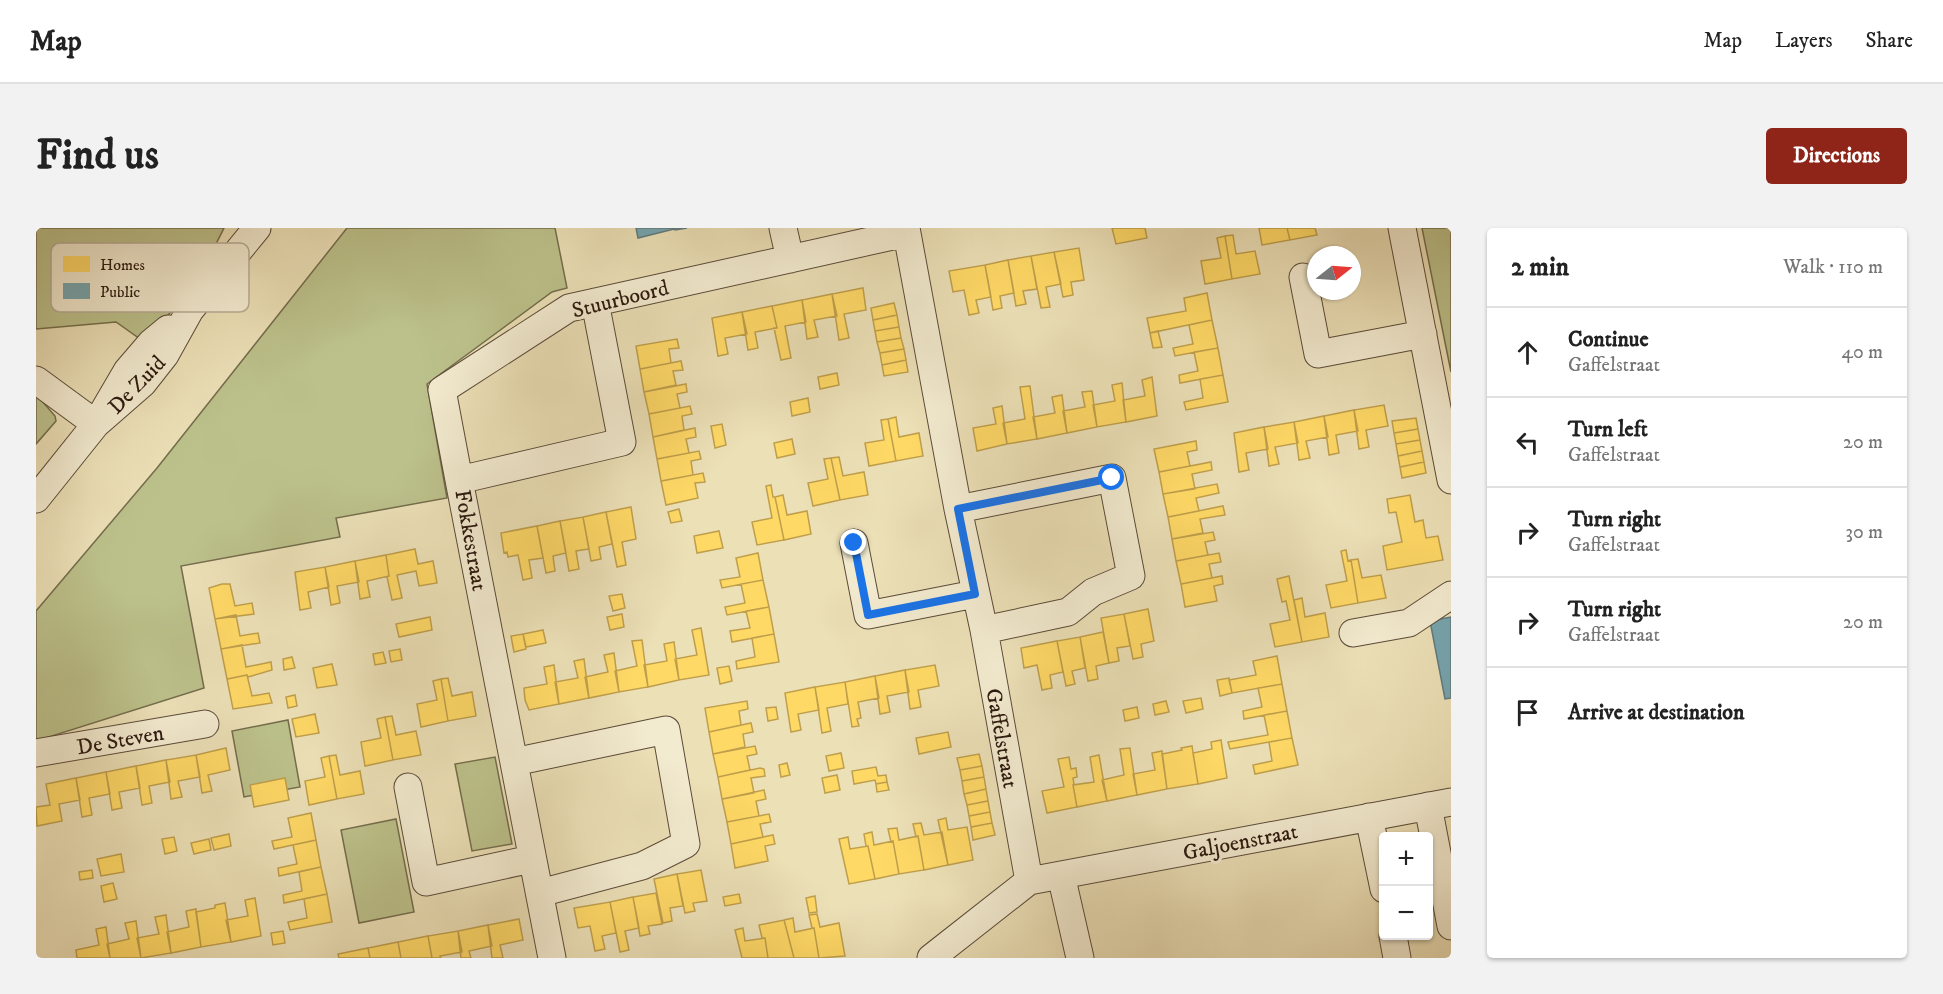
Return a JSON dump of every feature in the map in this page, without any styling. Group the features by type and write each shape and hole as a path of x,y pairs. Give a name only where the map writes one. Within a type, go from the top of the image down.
{"street":[{"name":"De Zuid","path":"245,243 257,228"},
{"path":"783,228 790,259"},
{"path":"1402,228 1451,480"},
{"name":"Stuurboord","path":"459,480 442,390 569,308 790,259 906,230"},
{"name":"Gaffelstraat","path":"906,230 958,509 984,630 1029,882"},
{"path":"1303,277 1318,354 1423,334"},
{"name":"Fokkestraat","path":"552,958 459,480 622,442 596,302"},
{"name":"De Zuid","path":"36,499 96,424 143,382 165,356 189,312"},
{"path":"36,380 96,424"},
{"path":"958,509 1112,478 1131,576 1093,592 1068,612 984,630"},
{"path":"854,543 868,615 975,594"},
{"path":"1353,633 1409,623 1451,595"},
{"name":"De Steven","path":"36,753 205,724"},
{"path":"514,762 666,730 686,844 642,866 540,893"},
{"path":"408,787 426,882 531,859"},
{"path":"1439,804 1451,926"},
{"name":"Galjoenstraat","path":"1029,882 1439,804"},
{"path":"1369,817 1382,886"},
{"path":"1060,875 1080,958"},
{"path":"931,958 1029,882"},
{"path":"1394,940 1397,958"}],"green space":[{"path":"36,228 224,228 216,243 51,243 51,312 171,312 143,341 116,322 36,329"},
{"path":"347,228 555,228 567,288 552,292 427,384 447,498 336,518 340,537 181,566 204,688 36,741 36,611 157,468"},
{"path":"1422,228 1451,228 1451,372"},
{"path":"36,394 55,416 56,421 36,444"},
{"path":"288,720 300,787 244,797 232,731"},
{"path":"495,757 512,844 472,851 455,764"},
{"path":"396,819 414,912 359,923 341,830"}],"building: Homes":[{"path":"1112,228 1145,228 1147,238 1116,244"},
{"path":"1259,228 1287,228 1290,240 1262,245"},
{"path":"1287,228 1315,228 1317,235 1290,240"},
{"path":"1233,235 1236,254 1255,251 1260,274 1232,279 1225,236"},
{"path":"1225,236 1232,279 1205,284 1201,261 1221,258 1217,238"},
{"path":"1079,248 1084,280 1071,282 1073,295 1063,297 1054,252"},
{"path":"1054,252 1061,284 1046,287 1050,307 1041,308 1031,256"},
{"path":"1031,256 1037,289 1023,291 1026,304 1016,306 1008,260"},
{"path":"1008,260 1014,293 1000,296 1002,308 993,310 985,265"},
{"path":"985,265 991,297 976,300 979,313 969,315 964,290 953,292 949,271"},
{"path":"863,288 866,310 844,314 849,338 839,340 832,294"},
{"path":"1207,293 1212,320 1150,333 1147,318 1186,311 1184,298"},
{"path":"832,294 837,316 814,320 818,337 807,339 802,300"},
{"path":"802,300 806,322 785,326 791,358 781,360 772,306"},
{"path":"894,303 897,315 873,320 871,308"},
{"path":"772,306 777,328 755,332 758,348 748,350 742,312"},
{"path":"742,312 747,334 725,338 728,354 718,356 712,318"},
{"path":"897,315 899,327 875,331 873,320"},
{"path":"1212,320 1218,348 1175,356 1173,348 1193,344 1189,325"},
{"path":"899,327 901,338 877,342 875,331"},
{"path":"1158,331 1162,347 1153,348 1150,333"},
{"path":"901,338 904,349 880,353 877,342"},
{"path":"677,339 679,348 669,349 671,363 640,369 636,346"},
{"path":"1218,348 1223,375 1180,383 1179,375 1198,371 1194,352"},
{"path":"904,349 906,360 882,365 880,353"},
{"path":"906,360 908,372 884,376 882,365"},
{"path":"681,361 683,370 673,371 676,385 644,392 640,369"},
{"path":"837,373 839,385 820,389 818,377"},
{"path":"1223,375 1228,402 1186,410 1184,402 1203,398 1200,379"},
{"path":"1152,377 1157,416 1126,422 1123,400 1145,396 1142,380"},
{"path":"1122,383 1126,422 1097,427 1093,405 1115,401 1112,385"},
{"path":"686,384 687,392 677,394 680,408 649,414 644,392"},
{"path":"1030,386 1037,439 1007,444 1003,423 1025,419 1020,387"},
{"path":"1092,391 1097,427 1067,433 1063,411 1085,407 1082,392"},
{"path":"1062,395 1067,433 1037,439 1033,417 1055,413 1052,397"},
{"path":"808,398 810,412 792,416 790,402"},
{"path":"1384,405 1388,426 1366,430 1369,447 1359,449 1354,410"},
{"path":"690,406 692,414 682,416 684,430 653,437 649,414"},
{"path":"1002,406 1007,444 977,451 973,428 996,424 993,408"},
{"path":"1354,410 1358,431 1336,435 1339,453 1329,455 1324,416"},
{"path":"1324,416 1328,437 1306,441 1310,458 1299,460 1294,422"},
{"path":"896,417 899,437 919,433 923,456 896,461 888,419"},
{"path":"1416,418 1418,429 1394,433 1392,421"},
{"path":"888,419 896,461 869,466 865,443 884,440 881,420"},
{"path":"1294,422 1298,443 1275,447 1279,464 1269,466 1264,427"},
{"path":"722,424 726,445 715,448 711,426"},
{"path":"1264,427 1268,449 1246,453 1249,470 1239,472 1234,433"},
{"path":"695,428 696,437 686,439 689,453 657,459 653,437"},
{"path":"1418,429 1420,440 1396,444 1394,433"},
{"path":"792,439 795,454 777,458 774,443"},
{"path":"1420,440 1422,451 1398,456 1396,444"},
{"path":"1196,441 1197,450 1187,452 1190,466 1159,472 1154,449"},
{"path":"699,451 701,459 691,461 693,475 661,481 657,459"},
{"path":"1422,451 1424,462 1400,467 1398,456"},
{"path":"839,457 843,476 864,472 868,495 840,500 831,458"},
{"path":"831,458 840,500 813,506 808,483 828,479 824,459"},
{"path":"1211,462 1212,470 1192,474 1195,489 1163,494 1159,472"},
{"path":"1424,462 1426,473 1402,478 1400,467"},
{"path":"703,473 705,482 695,483 698,498 666,505 661,481"},
{"path":"1217,484 1219,493 1196,498 1199,511 1168,517 1163,494"},
{"path":"771,485 784,540 757,545 752,522 772,518 766,486"},
{"path":"783,495 787,515 807,511 811,534 784,540 775,497"},
{"path":"1410,495 1415,522 1423,520 1426,538 1438,536 1443,560 1387,570 1383,546 1402,542 1396,512 1389,513 1387,499"},
{"path":"1223,506 1225,515 1200,519 1203,533 1172,539 1168,517"},
{"path":"631,507 636,539 622,542 626,565 617,567 606,512"},
{"path":"679,509 682,521 671,523 668,512"},
{"path":"606,512 612,544 599,547 601,559 591,561 583,517"},
{"path":"583,517 589,549 576,551 579,569 569,571 560,521"},
{"path":"560,521 566,553 553,556 555,571 546,573 537,526"},
{"path":"537,526 543,558 529,560 532,578 523,580 518,555 508,557 507,552 504,553 501,533"},
{"path":"719,531 723,548 697,553 694,536"},
{"path":"1213,532 1215,540 1205,542 1208,555 1176,561 1172,539"},
{"path":"415,549 418,564 433,561 437,583 419,586 416,571 397,575 402,598 392,600 387,577 389,576 386,555"},
{"path":"1346,550 1348,561 1351,560 1358,603 1331,608 1326,585 1347,581 1341,551"},
{"path":"758,553 763,580 722,588 720,580 740,577 736,558"},
{"path":"1219,553 1221,562 1209,564 1212,578 1181,584 1176,561"},
{"path":"386,555 389,576 367,581 370,597 360,599 355,561"},
{"path":"1358,559 1362,578 1381,575 1386,598 1358,603 1351,560"},
{"path":"355,561 359,582 337,586 340,603 331,605 325,567"},
{"path":"325,567 329,587 308,592 311,608 300,610 295,572"},
{"path":"1222,576 1223,584 1214,586 1217,601 1185,607 1181,584"},
{"path":"1289,576 1302,642 1275,647 1270,624 1290,620 1286,601 1282,602 1277,579"},
{"path":"763,580 769,607 727,615 725,607 745,603 741,584"},
{"path":"230,584 235,606 252,603 254,614 215,619 209,588"},
{"path":"622,594 625,608 613,611 609,596"},
{"path":"1302,598 1305,617 1325,613 1329,637 1302,642 1294,600"},
{"path":"769,607 774,634 732,642 730,631 750,628 746,611"},
{"path":"1148,609 1154,641 1141,644 1143,657 1133,659 1124,614"},
{"path":"622,614 624,627 610,630 607,617"},
{"path":"1124,614 1130,646 1117,648 1119,661 1109,663 1101,618"},
{"path":"236,615 240,636 258,633 260,643 221,649 215,619"},
{"path":"430,617 432,630 399,637 396,624"},
{"path":"701,628 709,675 679,680 675,659 697,655 692,630"},
{"path":"543,630 546,643 526,647 523,634"},
{"path":"1103,632 1109,663 1096,666 1098,679 1088,681 1080,637"},
{"path":"523,634 526,649 514,652 511,636"},
{"path":"774,634 779,662 737,669 736,661 755,657 752,638"},
{"path":"1080,637 1085,668 1072,671 1075,684 1066,686 1057,641"},
{"path":"642,640 648,687 619,692 615,671 637,666 632,641"},
{"path":"1057,641 1063,672 1050,675 1052,688 1042,690 1037,665 1024,668 1021,648"},
{"path":"674,642 679,680 648,687 644,665 667,661 664,644"},
{"path":"242,645 246,667 271,662 272,670 248,677 247,675 227,679 221,649"},
{"path":"400,649 402,660 391,662 389,651"},
{"path":"383,652 386,663 375,665 373,654"},
{"path":"614,653 619,692 589,698 585,677 608,672 604,655"},
{"path":"1277,656 1282,684 1232,693 1229,680 1256,675 1253,661"},
{"path":"292,657 295,668 284,670 283,659"},
{"path":"584,659 589,698 559,704 555,682 578,678 574,661"},
{"path":"332,664 337,685 317,688 313,668"},
{"path":"554,665 559,704 529,710 524,688 547,684 544,667"},
{"path":"935,665 939,686 918,690 921,707 910,709 905,670"},
{"path":"729,666 732,681 720,684 717,668"},
{"path":"905,670 909,692 887,696 890,712 880,714 875,676"},
{"path":"247,675 252,696 269,693 272,703 233,709 227,679"},
{"path":"875,676 879,698 858,702 861,718 857,719 859,726 852,727 845,682"},
{"path":"448,678 452,696 472,692 476,716 448,721 441,679"},
{"path":"1229,678 1232,693 1220,696 1217,680"},
{"path":"441,679 448,721 421,727 417,704 437,700 433,681"},
{"path":"845,682 848,704 827,708 831,731 822,733 815,687"},
{"path":"1282,684 1287,711 1244,719 1243,711 1262,707 1258,688"},
{"path":"815,687 819,710 798,714 801,730 791,732 785,693"},
{"path":"295,695 297,706 288,708 286,697"},
{"path":"1201,698 1203,709 1186,713 1183,701"},
{"path":"747,701 748,709 739,711 741,725 709,732 705,708"},
{"path":"1166,701 1169,712 1155,715 1153,704"},
{"path":"776,707 778,719 768,721 766,708"},
{"path":"1137,707 1139,718 1125,721 1123,710"},
{"path":"1287,711 1292,738 1230,749 1228,742 1268,735 1264,715"},
{"path":"315,714 319,733 296,737 292,719"},
{"path":"392,716 396,735 416,731 421,755 393,760 385,717"},
{"path":"385,717 393,760 365,766 361,742 381,738 377,719"},
{"path":"751,723 753,732 743,734 745,747 713,754 709,732"},
{"path":"948,732 951,747 919,754 916,738"},
{"path":"1292,738 1298,765 1255,774 1253,765 1272,761 1269,742"},
{"path":"1221,740 1227,778 1198,784 1193,753 1212,749 1211,742"},
{"path":"755,746 757,754 747,756 750,770 718,777 713,754"},
{"path":"1192,746 1198,784 1167,789 1162,754"},
{"path":"226,748 230,770 208,775 212,791 202,793 196,755"},
{"path":"1130,748 1137,795 1107,801 1102,780 1124,775 1120,749"},
{"path":"1162,751 1167,789 1137,795 1133,774 1155,770 1152,753"},
{"path":"841,753 844,768 829,771 826,756"},
{"path":"979,754 982,766 960,770 957,758"},
{"path":"196,755 200,777 178,781 182,797 171,799 166,760"},
{"path":"336,755 340,775 360,771 364,794 337,799 329,756"},
{"path":"1099,755 1107,801 1077,807 1073,785 1094,782 1090,757"},
{"path":"329,756 337,799 309,805 305,781 325,777 321,758"},
{"path":"1069,757 1071,769 1076,768 1077,777 1073,778 1073,785 1077,807 1047,813 1042,791 1064,787 1058,759"},
{"path":"166,760 170,782 149,786 152,803 142,805 136,766"},
{"path":"787,763 790,775 781,777 779,765"},
{"path":"136,766 140,788 119,792 122,808 112,810 106,772"},
{"path":"982,766 984,777 962,781 960,770"},
{"path":"876,767 878,776 886,775 887,782 876,784 875,780 854,784 852,771"},
{"path":"764,769 765,776 751,778 754,793 722,799 718,777"},
{"path":"106,772 110,794 89,798 92,815 82,817 76,778"},
{"path":"837,775 840,790 825,793 822,778"},
{"path":"984,777 986,789 964,794 962,781"},
{"path":"76,778 80,800 59,804 62,821 37,826 36,807 50,805 46,784"},
{"path":"285,778 289,800 254,807 250,785"},
{"path":"887,782 889,790 877,792 876,784"},
{"path":"986,789 988,801 967,805 964,794"},
{"path":"764,790 766,799 756,801 759,816 727,822 722,799"},
{"path":"988,801 990,812 969,816 967,805"},
{"path":"990,812 992,823 971,827 969,816"},
{"path":"311,813 316,840 274,849 272,841 292,837 288,818"},
{"path":"769,814 771,822 760,824 763,837 731,844 727,822"},
{"path":"946,818 948,830 967,827 973,860 948,865 938,820"},
{"path":"921,823 924,835 942,832 948,865 924,870 918,836 916,837 913,824"},
{"path":"992,823 995,835 973,840 971,827"},
{"path":"897,828 899,840 918,836 924,870 899,874 893,841 891,842 888,829"},
{"path":"872,832 874,845 893,841 899,874 875,879 864,834"},
{"path":"229,834 231,846 214,850 211,838"},
{"path":"773,835 775,844 765,846 768,861 735,868 731,844"},
{"path":"174,837 177,851 165,854 162,839"},
{"path":"848,837 850,849 868,846 875,879 849,884 839,839"},
{"path":"209,839 211,850 194,854 191,843"},
{"path":"316,840 321,867 279,876 278,868 297,864 293,845"},
{"path":"121,854 124,872 101,876 97,859"},
{"path":"321,867 327,894 284,903 283,895 302,891 299,872"},
{"path":"92,870 93,878 80,880 79,872"},
{"path":"701,870 707,901 693,903 695,911 685,913 677,874"},
{"path":"677,874 683,906 670,908 672,921 663,923 654,879"},
{"path":"113,883 117,899 104,902 101,886"},
{"path":"656,893 662,924 648,926 650,934 640,936 633,897"},
{"path":"327,894 332,922 290,930 288,922 307,918 304,899"},
{"path":"739,894 741,903 725,906 723,897"},
{"path":"815,896 817,912 809,913 806,898"},
{"path":"633,897 639,928 625,931 629,950 620,952 610,902"},
{"path":"255,898 261,936 231,942 226,920 248,916 245,900"},
{"path":"610,902 616,933 602,936 605,949 595,951 590,926 578,928 574,908"},
{"path":"225,903 231,942 201,947 196,912 215,908 215,905"},
{"path":"196,909 201,947 171,953 167,932 189,927 186,911"},
{"path":"817,914 820,927 839,923 845,956 819,958 814,928 812,928 809,915"},
{"path":"166,915 171,953 141,958 137,938 159,934 155,917"},
{"path":"793,918 795,932 814,928 819,958 794,958 784,920"},
{"path":"519,919 523,940 500,945 503,958 492,958 488,925"},
{"path":"784,920 794,958 768,958 765,938 762,938 759,925"},
{"path":"136,921 141,958 110,958 107,944 129,939 125,923"},
{"path":"488,925 492,946 469,951 471,958 461,958 458,931"},
{"path":"106,927 110,958 77,958 76,950 99,945 96,929"},
{"path":"743,928 745,941 765,938 768,958 742,958 735,930"},
{"path":"283,931 285,943 273,945 271,933"},
{"path":"458,931 462,952 432,958 428,936"},
{"path":"428,936 432,958 401,958 398,942"},
{"path":"398,942 401,958 370,958 368,948"},
{"path":"368,948 370,958 339,958 338,954"}],"building: Public":[{"path":"636,228 687,228 638,238"},
{"path":"1451,617 1451,698 1445,699 1430,621"}],"route":[{"path":"854,543 868,615 975,594 958,509 1112,478"}]}
